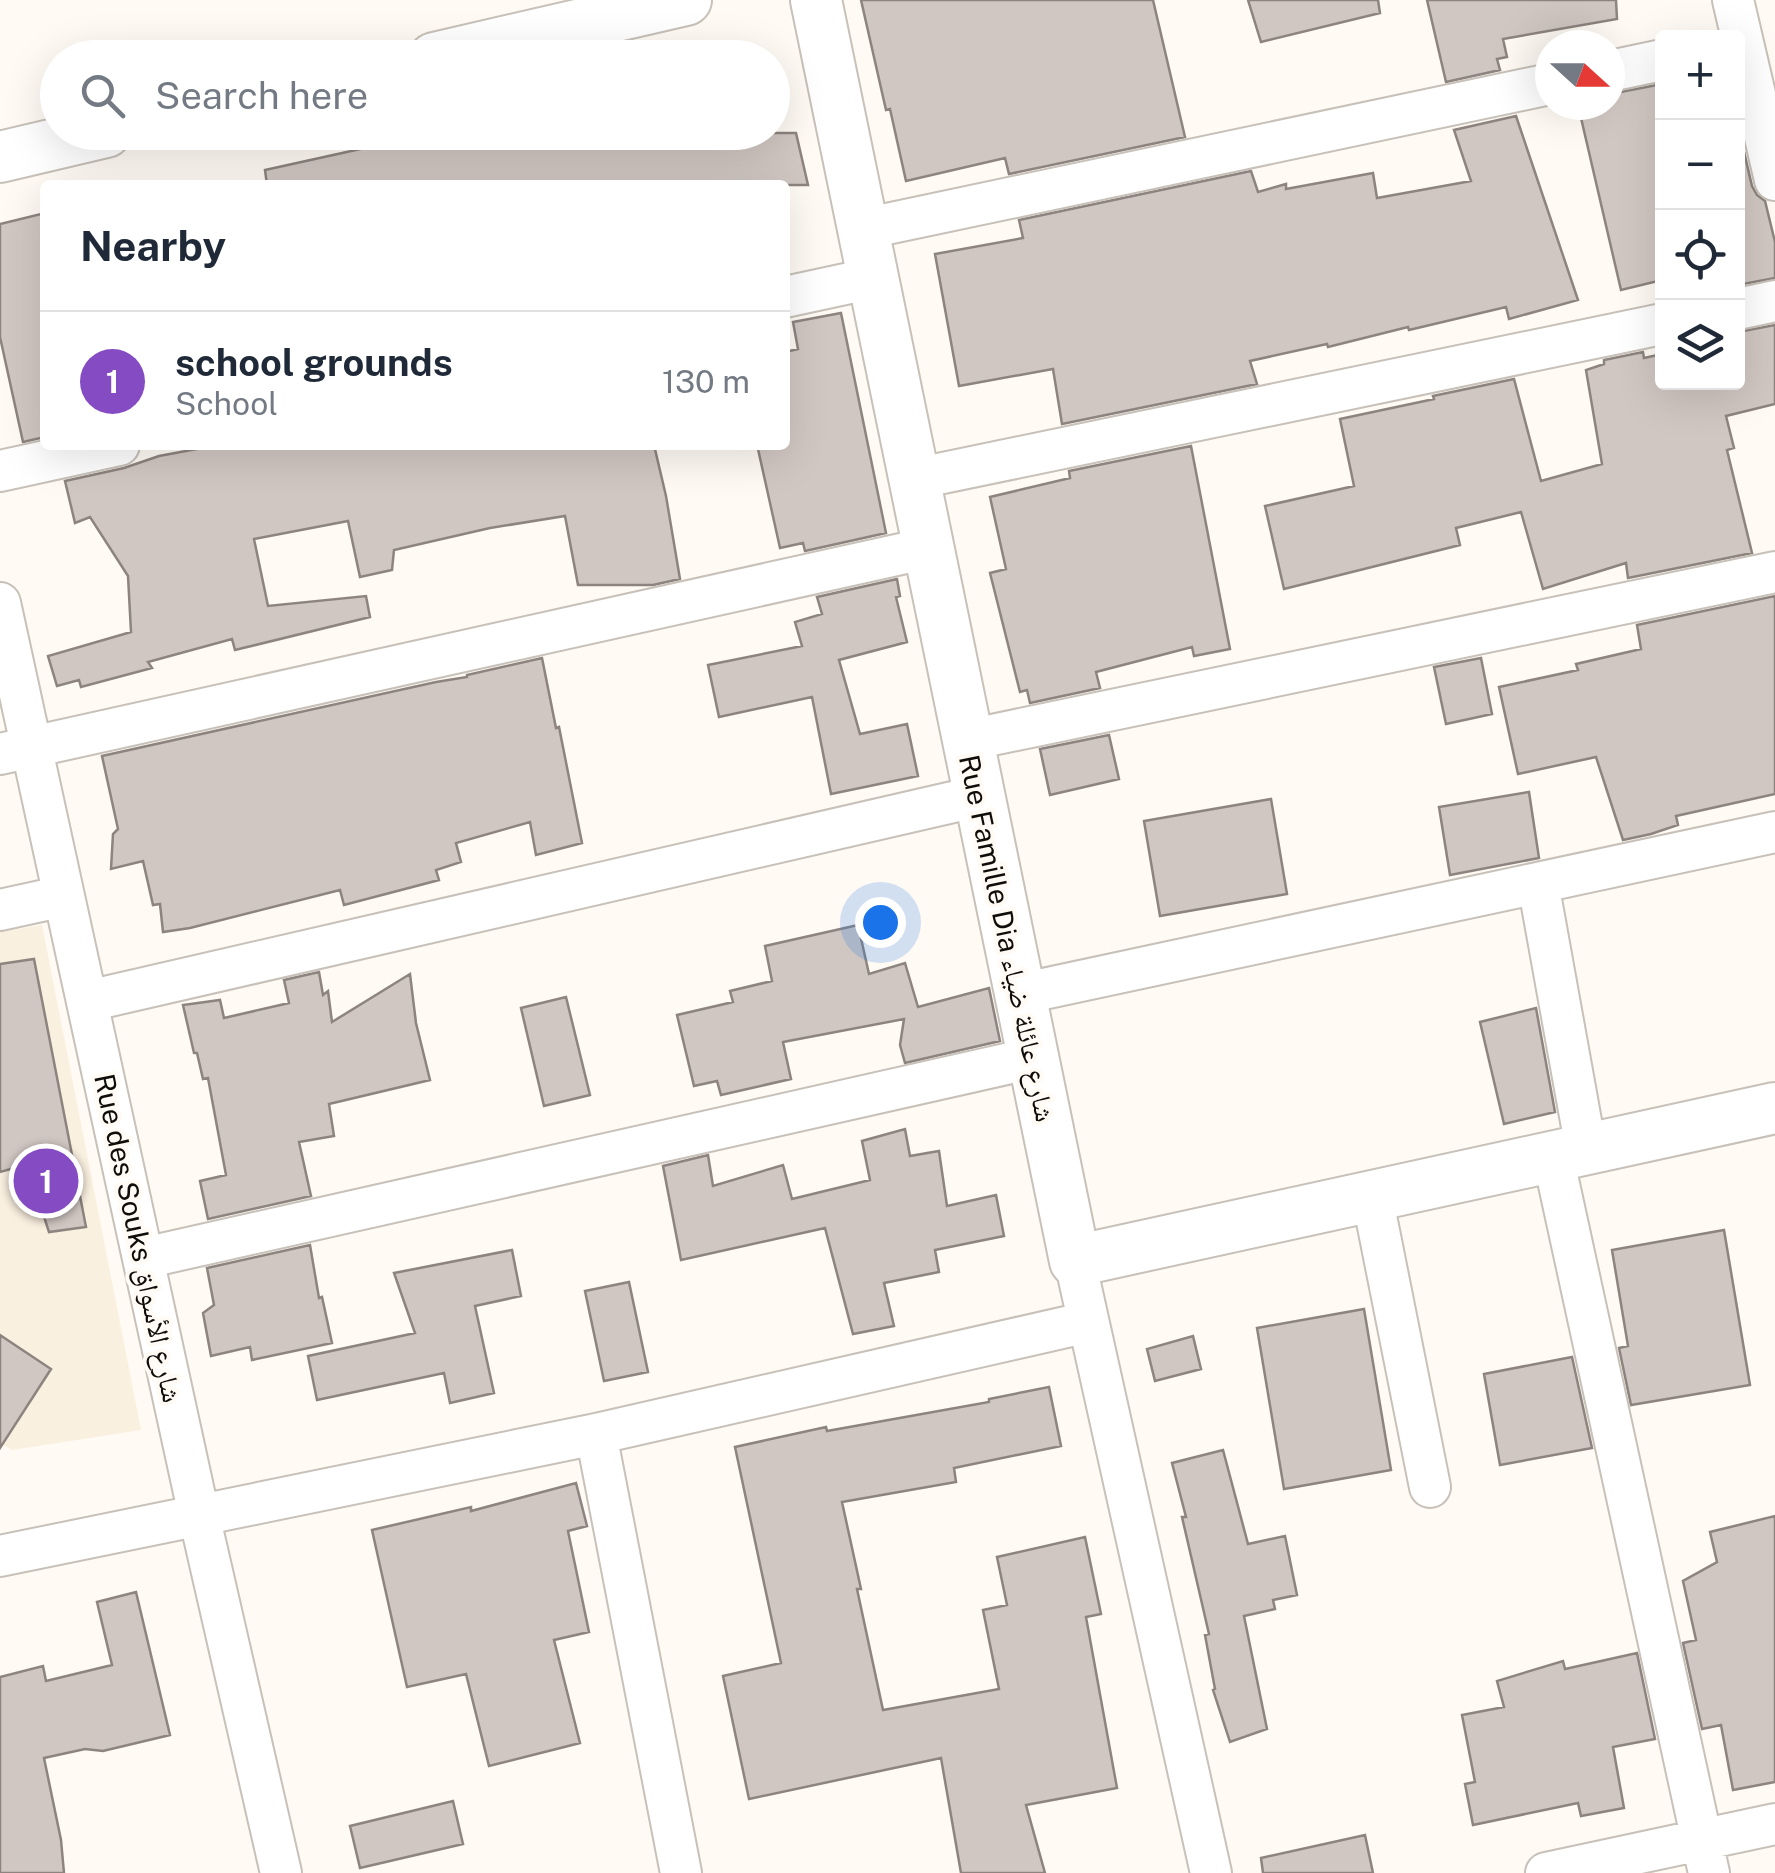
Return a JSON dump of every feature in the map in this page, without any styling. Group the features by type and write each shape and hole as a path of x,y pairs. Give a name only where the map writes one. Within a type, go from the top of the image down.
{"street":[{"path":"512,40 686,0"},
{"name":"Rue Famille Dia شارع عائلة ضياء","path":"816,0 1075,1261 1211,1873"},
{"path":"1733,0 1752,41 1775,180"},
{"path":"1625,68 1655,61"},
{"path":"862,229 1535,87"},
{"path":"0,156 40,147"},
{"path":"790,296 873,278"},
{"path":"1745,307 1775,301"},
{"path":"914,479 1655,325"},
{"path":"0,472 97,450"},
{"path":"16,751 928,548"},
{"path":"968,740 1775,572"},
{"name":"Rue des Souks شارع الأسواق","path":"0,603 16,751 64,896 88,1001 199,1515 269,1870"},
{"path":"88,1001 979,796"},
{"path":"1020,994 1775,832"},
{"path":"1538,883 1570,1153 1706,1856"},
{"path":"0,910 64,896"},
{"path":"144,1258 1033,1058"},
{"path":"1075,1261 1775,1108"},
{"path":"1372,1196 1430,1487"},
{"path":"0,1556 596,1434 1088,1322"},
{"path":"596,1434 682,1873"},
{"path":"1546,1873 1706,1856 1775,1824"}],"shaded area":[{"path":"42,925 141,1430 12,1450 0,1443 0,932"}],"building":[{"path":"861,0 1153,0 1185,137 1009,174 1005,158 906,181"},
{"path":"1248,0 1378,0 1380,13 1261,42"},
{"path":"1427,0 1616,0 1617,19 1535,30 1535,33 1503,39 1507,57 1497,59 1500,70 1446,82"},
{"path":"1655,85 1655,282 1621,290 1581,120 1625,120 1625,91"},
{"path":"1516,116 1578,300 1509,319 1506,307 1250,361 1257,384 1062,424 1053,369 959,386 935,254 1023,238 1019,220 1251,171 1258,192 1286,184 1286,189 1373,173 1377,198 1471,181 1454,130"},
{"path":"790,133 796,133 808,185 790,185 790,180 266,180 265,170 356,150 790,150"},
{"path":"1745,156 1752,186 1765,201 1775,242 1775,278 1745,284"},
{"path":"40,214 40,438 23,442 0,337 0,224"},
{"path":"841,313 886,533 805,551 803,543 780,548 758,450 790,450 790,351 798,349 793,322"},
{"path":"1775,325 1775,404 1726,416 1734,448 1727,450 1752,553 1628,578 1626,563 1543,589 1521,512 1456,528 1460,545 1284,589 1265,506 1354,486 1340,419 1514,379 1541,481 1602,464 1586,370 1604,364 1604,360 1643,352 1644,358 1655,356 1655,390 1745,390 1745,331"},
{"path":"1191,446 1230,649 1194,656 1192,647 1096,672 1100,688 1030,703 1027,690 1020,692 990,573 1006,569 990,497 1070,478 1069,471"},
{"path":"191,450 655,450 680,579 653,585 578,585 565,516 394,550 392,570 360,577 348,521 254,539 268,606 366,596 370,617 235,650 232,639 148,662 152,668 81,687 79,680 57,686 48,656 131,632 128,576 90,517 75,523 65,481"},
{"path":"897,579 900,596 896,597 907,642 839,660 860,734 907,724 918,776 831,794 812,697 719,717 708,665 802,646 795,622 822,614 817,597"},
{"path":"1775,596 1775,794 1676,816 1678,825 1623,840 1596,757 1518,774 1499,687 1578,670 1576,664 1641,649 1637,625"},
{"path":"542,658 582,843 536,855 530,822 456,843 461,862 436,870 439,880 344,905 340,890 163,932 160,904 153,905 143,861 111,869 113,834 118,829 102,756"},
{"path":"1481,658 1492,714 1446,724 1434,667"},
{"path":"1109,735 1119,779 1050,795 1040,749"},
{"path":"1529,792 1539,858 1450,875 1439,807"},
{"path":"1271,799 1287,894 1160,916 1144,821"},
{"path":"858,925 869,974 905,963 918,1007 989,988 1000,1041 905,1063 900,1045 904,1019 783,1042 791,1079 721,1095 717,1081 694,1086 677,1015 733,1002 730,991 772,981 765,946"},
{"path":"34,959 86,1227 49,1232 37,1195 21,1202 14,1168 0,1172 0,964"},
{"path":"319,972 323,995 328,991 332,1022 410,974 416,1023 430,1080 329,1104 334,1136 299,1142 311,1196 208,1219 200,1181 226,1175 208,1078 203,1079 194,1053 183,1005 220,1000 224,1018 289,1003 284,980"},
{"path":"566,997 590,1095 544,1106 521,1008"},
{"path":"1536,1008 1555,1112 1504,1124 1480,1022"},
{"path":"905,1129 910,1156 939,1151 947,1206 996,1195 1004,1236 935,1250 939,1272 884,1283 894,1326 853,1334 825,1228 681,1260 663,1166 708,1155 713,1186 783,1165 792,1199 870,1180 862,1141"},
{"path":"1724,1230 1750,1385 1631,1405 1619,1348 1628,1346 1612,1250"},
{"path":"310,1245 332,1343 252,1360 250,1347 211,1356 203,1313 214,1305 207,1268"},
{"path":"512,1250 521,1296 475,1306 494,1393 450,1403 444,1373 317,1400 308,1356 415,1333 394,1273"},
{"path":"629,1282 648,1372 604,1381 585,1291"},
{"path":"1364,1309 1391,1470 1284,1489 1257,1328"},
{"path":"0,1335 51,1369 0,1448"},
{"path":"1193,1336 1201,1369 1155,1381 1147,1349"},
{"path":"1572,1357 1592,1448 1500,1465 1484,1374"},
{"path":"1049,1387 1061,1446 954,1468 956,1482 842,1502 883,1710 999,1689 983,1610 1007,1605 997,1557 1085,1537 1101,1614 1086,1617 1117,1788 1026,1805 1045,1873 961,1873 941,1758 749,1799 723,1676 781,1663 735,1447 826,1427 827,1431 989,1402"},
{"path":"1223,1450 1248,1544 1285,1536 1297,1595 1273,1600 1275,1609 1244,1616 1267,1729 1230,1742 1213,1690 1205,1635 1209,1634 1172,1463"},
{"path":"576,1483 587,1526 568,1531 589,1632 554,1640 580,1743 489,1766 466,1674 407,1687 372,1530 471,1507 471,1511"},
{"path":"1775,1516 1775,1782 1733,1790 1721,1725 1702,1729 1683,1643 1696,1640 1683,1581 1717,1562 1710,1532"},
{"path":"136,1592 170,1735 103,1751 85,1749 44,1758 64,1873 0,1873 0,1677 43,1666 46,1681 112,1665 97,1602"},
{"path":"1637,1653 1655,1739 1613,1747 1624,1808 1581,1816 1578,1803 1473,1825 1465,1784 1475,1782 1462,1715 1504,1707 1497,1681 1563,1661 1565,1669"},
{"path":"453,1801 463,1844 360,1868 350,1826"},
{"path":"1365,1835 1373,1873 1263,1873 1261,1858"}],"place":[{"name":"school grounds","path":"46,1181"}]}
